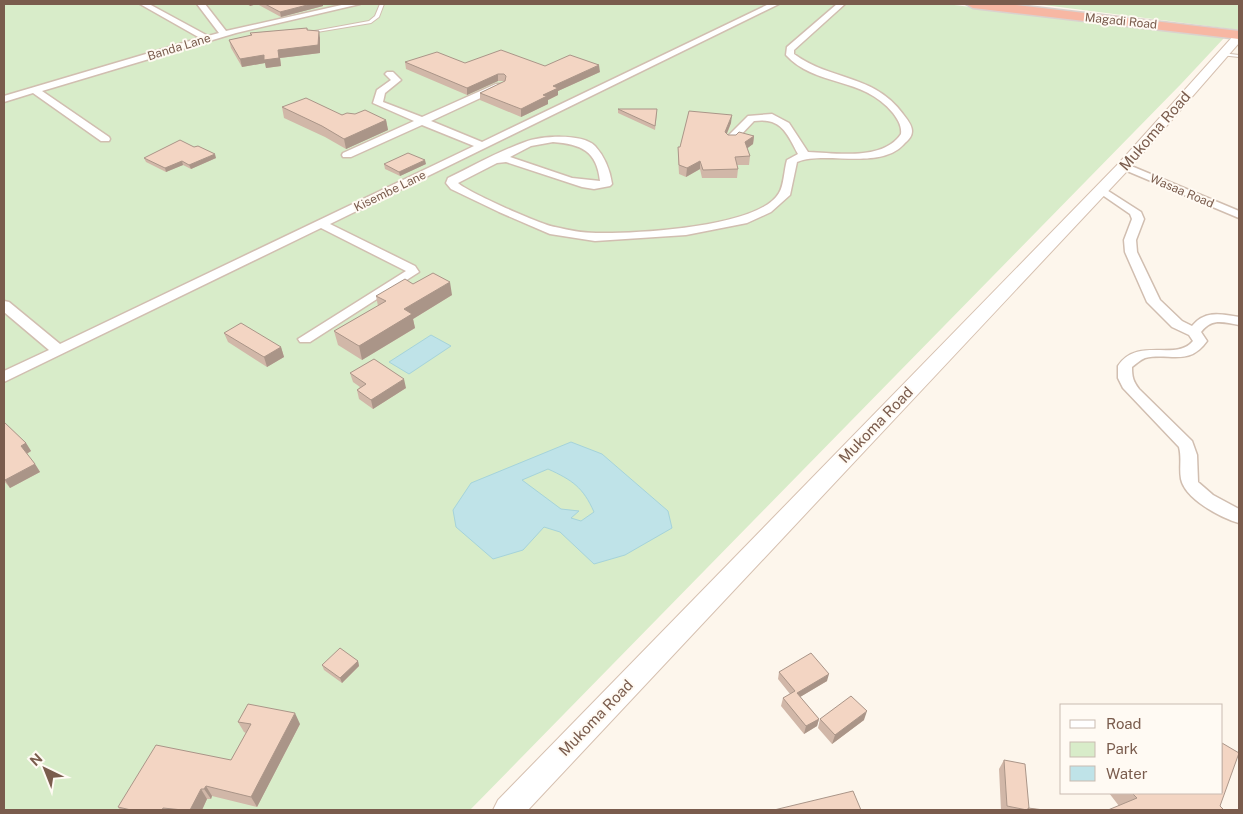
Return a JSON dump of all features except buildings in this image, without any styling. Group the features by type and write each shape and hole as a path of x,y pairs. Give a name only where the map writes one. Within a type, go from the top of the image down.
{"highway":[{"name":"Magadi Road","path":"973,4 1239,35"}],"street":[{"path":"144,4 207,39"},
{"path":"201,4 224,34"},
{"name":"Banda Lane","path":"4,99 224,34 356,4"},
{"name":"Kisembe Lane","path":"4,376 775,4"},
{"path":"496,160 522,163 581,184 596,186 606,184 604,168 590,147 569,140 553,139 528,144 452,180 452,183 503,210 550,230 595,237 686,231 743,221 768,210 784,195 792,160 804,155 870,155 887,152 897,147 906,136 906,125 894,105 878,92 807,66 790,55 790,49 841,4"},
{"name":"Mukoma Road","path":"508,810 1231,55 1239,35"},
{"path":"390,74 396,80 380,92 378,103 484,146"},
{"path":"347,155 502,85"},
{"path":"35,90 105,139"},
{"path":"731,139 751,118 778,120 787,125 804,155"},
{"name":"Wasaa Road","path":"1124,166 1239,215"},
{"path":"1102,190 1135,212 1138,219 1130,240 1132,252 1154,302 1166,316 1194,332 1200,341 1196,347 1187,352 1145,354 1133,359 1125,366 1125,379 1132,390 1187,447 1190,470 1188,478 1191,485 1199,494 1239,517"},
{"path":"305,339 412,272 411,269 322,224"},
{"path":"4,304 58,350"},
{"path":"1194,332 1202,321 1209,318 1239,320"}],"lane":[{"path":"306,33 370,22 376,17 382,4"}],"green space":[{"path":"4,4 946,4 1224,38 470,810 4,810"},
{"path":"1036,4 1239,4 1239,30"}],"water":[{"path":"431,335 451,346 409,374 389,362"},
{"path":"571,442 602,454 668,511 672,528 625,555 594,564 560,532 544,527 523,550 493,559 456,527 453,510 471,483","holes":["548,469 581,490 594,512 581,521 571,518 579,511 561,509 522,480"]}]}
